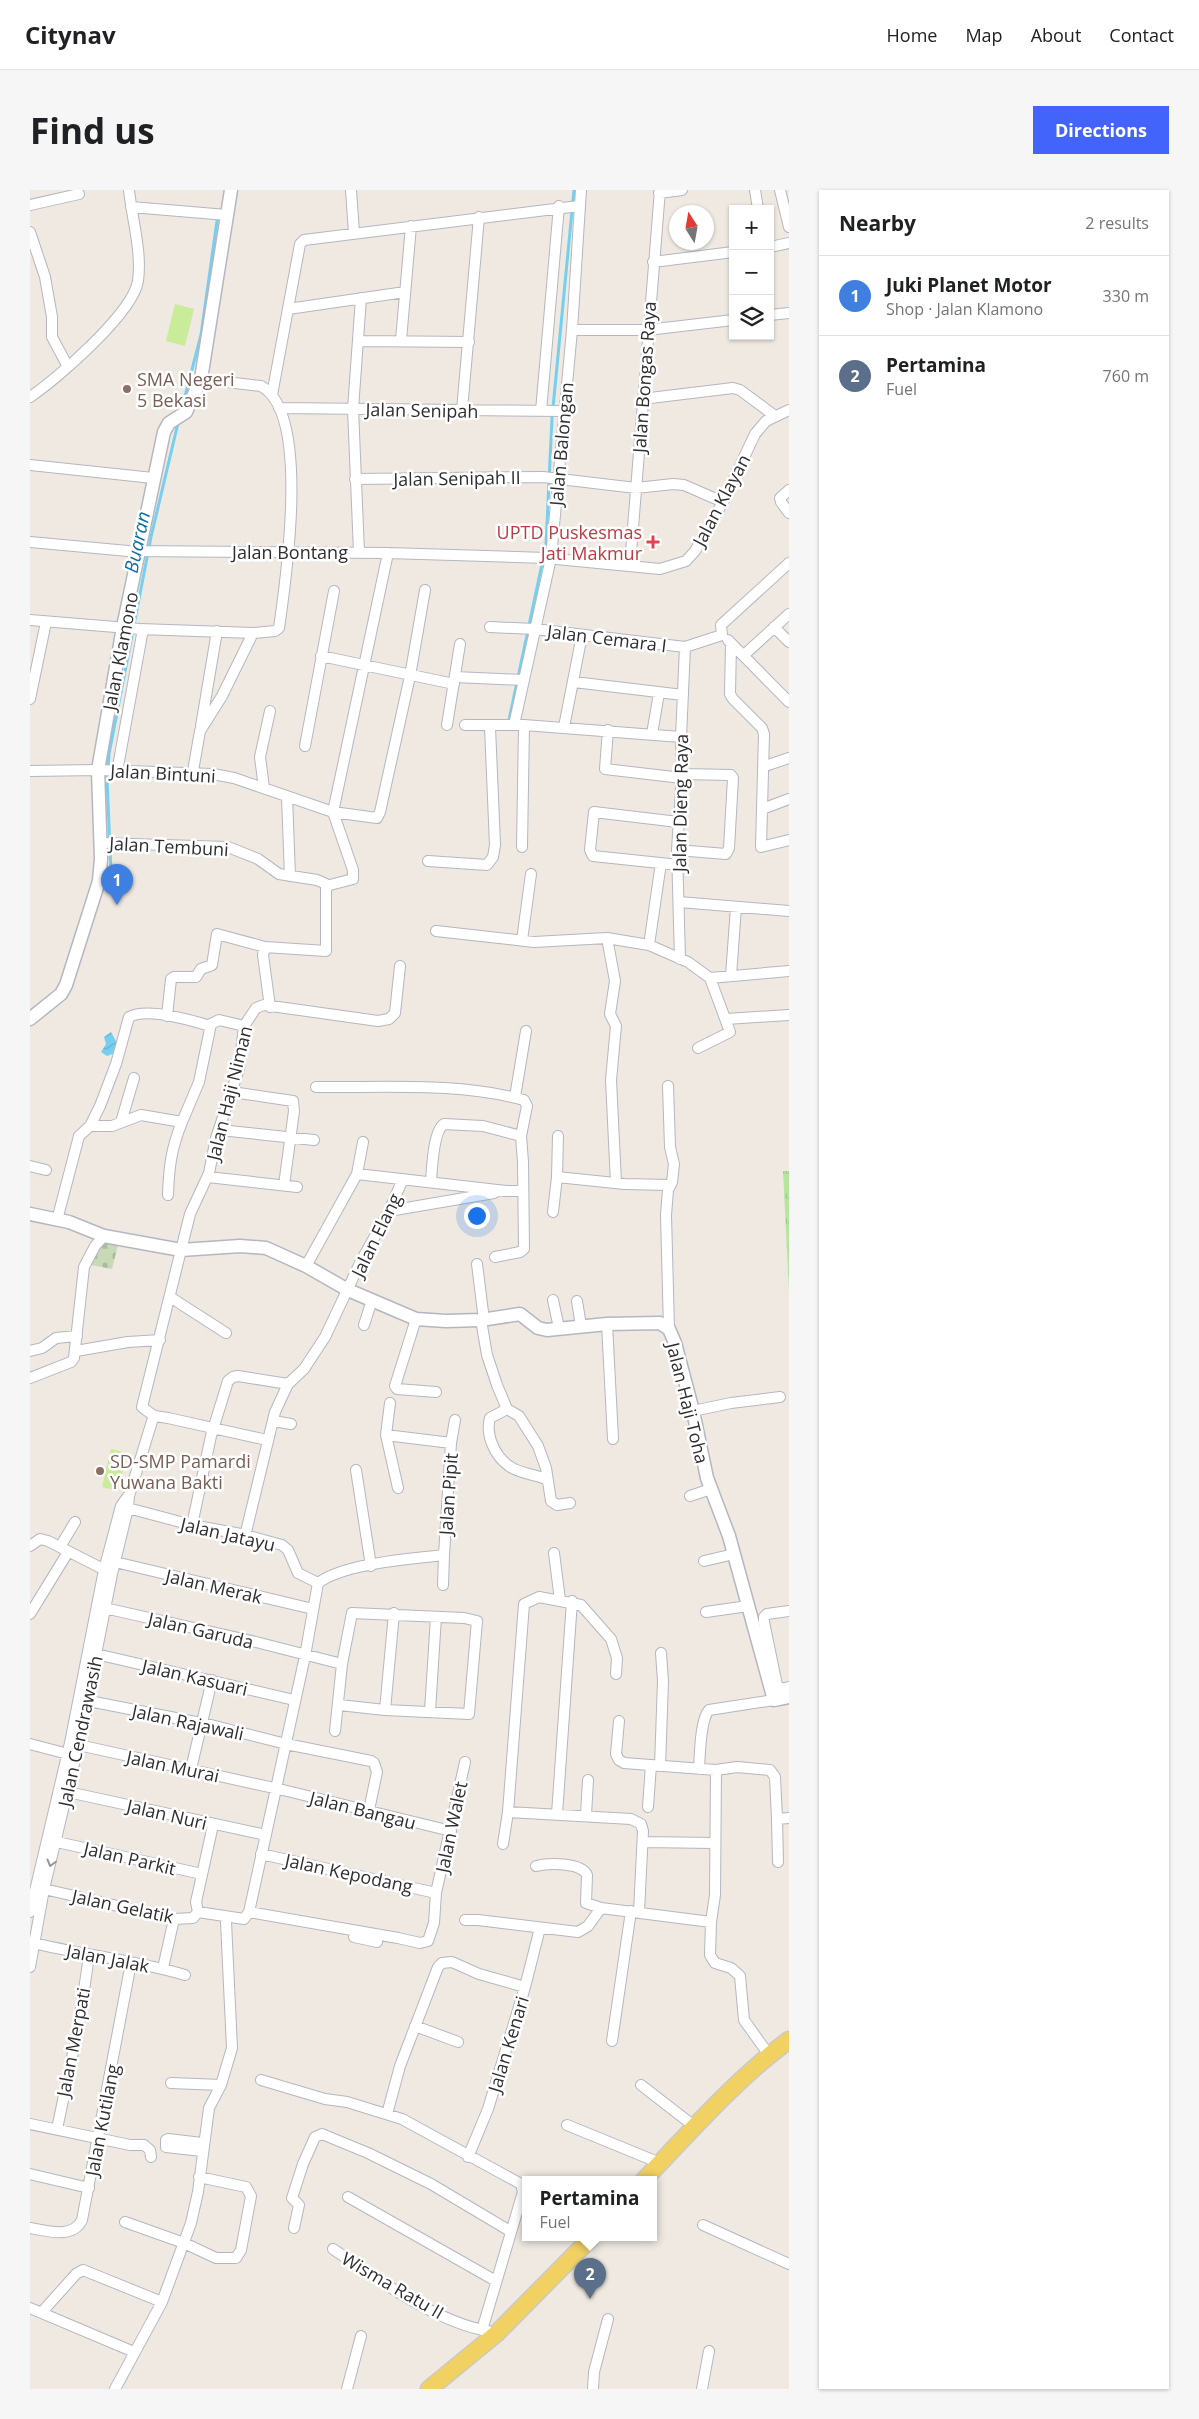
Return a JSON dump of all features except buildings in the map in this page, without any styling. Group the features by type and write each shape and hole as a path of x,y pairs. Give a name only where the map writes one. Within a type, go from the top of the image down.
{"main road":[{"path":"648,2176 694,2126 769,2055 789,2040"},
{"path":"429,2389 588,2241"}],"street":[{"path":"30,397 109,328 133,296 139,265 128,190"},
{"name":"Jalan Klamono","path":"30,1020 61,994 66,985 100,881 108,844 108,771 126,628 145,551 153,478 164,432 193,401 201,380 231,190"},
{"path":"351,190 354,233"},
{"name":"Jalan Balongan","path":"522,847 519,725 520,680 546,558 551,478 572,330 570,206 581,190"},
{"path":"659,191 682,190"},
{"path":"755,190 757,205"},
{"path":"780,190 789,227"},
{"name":"Jalan Bongas Raya","path":"630,565 659,191"},
{"path":"30,204 79,194"},
{"path":"272,395 300,244 304,240 570,206 542,411"},
{"path":"131,208 227,215"},
{"path":"462,410 480,217"},
{"path":"401,340 411,226"},
{"path":"30,232 45,277 52,317 52,337 56,348 67,365"},
{"path":"774,245 789,243"},
{"path":"652,262 729,252"},
{"path":"288,309 405,292"},
{"path":"358,552 353,409 361,298"},
{"path":"774,315 789,313"},
{"path":"572,330 647,330 729,320"},
{"path":"359,341 469,342"},
{"path":"30,620 142,629 253,633 275,631 279,628 289,552 292,486 289,438 279,408 272,395 261,386 201,380"},
{"path":"642,399 733,388 740,390 775,416"},
{"name":"Jalan Senipah","path":"279,408 560,411"},
{"name":"Jalan Klayan","path":"546,558 660,569 686,561 701,543 755,434 766,421 789,410"},
{"path":"30,465 153,478"},
{"name":"Jalan Senipah II","path":"355,479 551,478 636,488 673,484 684,485 722,502"},
{"path":"789,490 780,498 789,513"},
{"name":"Jalan Bontang","path":"30,542 145,551 358,552 546,558"},
{"path":"166,1016 170,979 174,977 196,977 201,969 212,965 217,934 265,947 326,951 323,884 352,880 354,876 333,812 388,553"},
{"path":"789,562 722,625 722,635 789,702"},
{"path":"305,746 334,590"},
{"path":"410,676 425,590"},
{"path":"744,655 789,614"},
{"path":"30,699 46,622"},
{"name":"Jalan Cemara I","path":"490,627 531,629 685,647 722,635"},
{"path":"774,627 789,642"},
{"path":"108,771 142,629"},
{"path":"193,772 217,631"},
{"path":"200,732 222,696 253,633"},
{"path":"564,727 582,635"},
{"path":"732,643 730,694 762,728 764,734 761,847 789,840"},
{"path":"447,725 460,644"},
{"name":"Jalan Dieng Raya","path":"680,959 677,850 682,776 681,737 685,647"},
{"path":"321,656 410,676 455,681 520,680"},
{"name":"Jalan Bintuni","path":"30,771 193,772 234,778 333,812 374,819 379,816 410,676"},
{"path":"574,682 682,695"},
{"path":"652,734 659,693"},
{"path":"264,788 260,757 270,711"},
{"path":"465,725 564,727 681,737"},
{"path":"428,861 487,865 493,857 495,845 490,727"},
{"path":"608,730 605,769 682,776 731,775 733,778 729,848 726,854 677,850"},
{"path":"764,766 789,758"},
{"path":"287,797 290,876"},
{"path":"762,809 789,800"},
{"path":"678,822 596,812 594,814 590,850 593,856 678,865"},
{"name":"Jalan Tembuni","path":"108,844 228,847 258,859 279,874 323,884"},
{"path":"649,945 661,863"},
{"path":"522,940 531,874"},
{"path":"679,902 789,912"},
{"path":"731,976 736,907"},
{"path":"436,931 542,942 607,938 649,945 680,959 710,978 730,1032 698,1048"},
{"path":"607,938 615,982 610,1014 616,1026 611,1080 616,1183"},
{"path":"265,947 264,955 270,1007 378,1021 389,1019 395,1012 400,966"},
{"path":"710,978 789,971"},
{"name":"Jalan Haji Niman","path":"153,1417 142,1406 190,1214 208,1177 239,1069 244,1026 256,1008 264,1005 270,1007"},
{"path":"57,1220 79,1136 90,1126 100,1106 116,1064 129,1017 145,1014 166,1016 210,1026 219,1020 244,1026"},
{"path":"726,1019 789,1015"},
{"path":"168,1195 171,1153 182,1122 200,1082 210,1026"},
{"path":"516,1097 526,1031"},
{"path":"121,1122 134,1078"},
{"path":"668,1086 670,1147 674,1164 672,1182 669,1186 666,1215 669,1329"},
{"path":"316,1087 432,1088 480,1092 516,1097 524,1100 527,1106 521,1136 524,1249 520,1252 495,1256"},
{"path":"232,1092 289,1099 294,1104 284,1184"},
{"path":"90,1126 108,1127 141,1115 182,1122"},
{"path":"431,1182 436,1138 440,1127 444,1124 483,1126 521,1136"},
{"path":"220,1130 314,1140"},
{"path":"553,1212 557,1177 558,1136"},
{"path":"306,1266 357,1174 363,1142"},
{"path":"30,1166 46,1170"},
{"path":"357,1174 506,1191 522,1191"},
{"path":"208,1177 284,1184 297,1187"},
{"path":"557,1177 669,1186"},
{"name":"Jalan Elang","path":"288,1384 304,1369 314,1356 389,1211 402,1180"},
{"path":"389,1211 506,1191"},
{"name":"Jalan Haji Toha","path":"30,1214 69,1222 104,1236 181,1250 240,1246 266,1248 306,1266 348,1290 416,1319 446,1321 482,1320 520,1314 538,1328 660,1323 669,1329 693,1412 700,1452 734,1554 774,1700"},
{"path":"30,1378 71,1362 76,1351 84,1267 95,1246 104,1236"},
{"path":"477,1264 487,1355 507,1408 519,1416 538,1446 553,1504 570,1503"},
{"path":"170,1297 226,1332"},
{"path":"364,1324 372,1300"},
{"path":"553,1300 559,1328"},
{"path":"577,1301 581,1326"},
{"path":"416,1319 395,1386 397,1389 436,1392"},
{"path":"607,1324 613,1439"},
{"path":"30,1351 42,1348 56,1338 76,1336"},
{"path":"76,1351 128,1342 160,1340"},
{"path":"192,1526 213,1429 228,1381 233,1377 288,1384 267,1440 245,1536"},
{"path":"693,1412 731,1403 780,1397"},
{"path":"390,1403 386,1435 398,1488"},
{"path":"507,1408 490,1418 488,1432 492,1443 510,1467 546,1478"},
{"path":"153,1417 267,1440"},
{"name":"Jalan Cendrawasih","path":"30,1967 44,1889 68,1792 75,1744 108,1572 128,1496 153,1417"},
{"name":"Jalan Pipit","path":"318,1583 334,1574 371,1566 444,1555 451,1443 455,1420"},
{"path":"273,1421 291,1424"},
{"path":"386,1435 451,1443"},
{"path":"356,1470 371,1566"},
{"path":"690,1496 711,1489"},
{"name":"Jalan Cendrawasih","path":"108,1572 115,1562 125,1507"},
{"name":"Jalan Jatayu","path":"125,1507 192,1526 282,1545 288,1550 298,1572 318,1583"},
{"path":"30,1614 64,1550 75,1522"},
{"path":"30,1546 40,1539 108,1572"},
{"path":"554,1553 560,1600"},
{"path":"704,1561 734,1554"},
{"path":"443,1585 444,1555"},
{"name":"Jalan Merak","path":"115,1562 313,1609"},
{"path":"251,1915 275,1788 305,1656 318,1583"},
{"path":"503,1844 508,1812 524,1604 539,1597 581,1605 611,1639 617,1658 616,1674"},
{"path":"557,1814 572,1602"},
{"path":"706,1612 748,1606"},
{"name":"Jalan Cendrawasih","path":"30,1912 68,1754 75,1744 89,1701 101,1608"},
{"name":"Jalan Garuda","path":"101,1608 256,1642 342,1664"},
{"path":"789,1611 767,1614 764,1617 764,1622 777,1686 781,1689 789,1687"},
{"path":"335,1731 342,1664 352,1613 472,1619 477,1624 470,1712 467,1714 385,1710 339,1705"},
{"path":"385,1710 394,1614"},
{"path":"430,1712 436,1617"},
{"path":"648,1808 655,1766 663,1681 661,1653"},
{"name":"Jalan Kasuari","path":"96,1654 294,1700"},
{"path":"191,1770 212,1680"},
{"path":"699,1769 705,1714 715,1709 789,1697"},
{"name":"Jalan Rajawali","path":"89,1701 203,1723 286,1744 374,1763 377,1772 369,1810"},
{"path":"620,1720 616,1754 618,1760 624,1763 716,1770 750,1767 772,1771 775,1780 778,1862"},
{"path":"30,1744 68,1754"},
{"name":"Jalan Murai","path":"75,1744 275,1788"},
{"name":"Jalan Walet","path":"436,1893 465,1762"},
{"path":"716,1770 714,1895 711,1922 712,1960 738,1972 744,2020 769,2055"},
{"path":"586,1815 588,1780"},
{"name":"Jalan Bangau","path":"275,1788 451,1831"},
{"name":"Jalan Nuri","path":"68,1792 266,1836"},
{"path":"508,1812 586,1815 636,1820 641,1824 643,1842 635,1911 612,2041"},
{"path":"777,1819 789,1818"},
{"path":"213,1825 196,1902 198,1912 251,1915 426,1943 430,1938 434,1923 436,1893"},
{"name":"Jalan Parkit","path":"57,1842 202,1874"},
{"path":"643,1842 714,1843"},
{"name":"Jalan Kepodang","path":"262,1854 436,1893"},
{"path":"536,1866 556,1863 582,1869 587,1875 586,1903 601,1908 711,1922"},
{"name":"Jalan Gelatik","path":"44,1889 174,1919 193,1918 198,1912"},
{"path":"465,1920 578,1932 583,1930 601,1908"},
{"path":"251,1915 272,1923 326,1930 377,1942"},
{"path":"163,1968 174,1919"},
{"path":"114,2389 162,2302 191,2223 209,2108 221,2085 232,2048 226,1922"},
{"name":"Jalan Kenari","path":"468,2157 488,2110 525,1987 540,1928"},
{"name":"Jalan Jalak","path":"33,1942 89,1956 163,1968 186,1975"},
{"name":"Jalan Merpati","path":"57,2129 79,2024 89,1956"},
{"path":"387,2114 400,2066 438,1967 442,1963 452,1962 479,1974 525,1987"},
{"name":"Jalan Kutilang","path":"30,2228 61,2233 79,2226 90,2188 97,2138 131,1963"},
{"path":"415,2026 458,2042"},
{"path":"261,2080 402,2119 468,2157 514,2180 522,2186"},
{"path":"172,2083 221,2085"},
{"path":"640,2085 694,2126"},
{"path":"30,2124 130,2145 144,2145 150,2150 151,2157"},
{"path":"568,2125 660,2163"},
{"path":"294,2228 299,2205 292,2198 297,2181 315,2137 322,2134 368,2153 431,2184 510,2231"},
{"path":"30,2174 90,2188"},
{"path":"124,2222 184,2243 216,2258 236,2258 241,2250 250,2196 249,2191 246,2186 199,2176"},
{"path":"489,2332 496,2281 522,2190"},
{"path":"348,2197 496,2281"},
{"path":"703,2225 789,2264"},
{"name":"Wisma Ratu II","path":"333,2249 418,2303 470,2328 489,2332"},
{"path":"42,2312 76,2274 83,2270 162,2302"},
{"path":"30,2308 134,2352"},
{"path":"593,2389 594,2372 608,2319"},
{"path":"347,2389 361,2336"},
{"path":"702,2389 709,2351"}],"green space":[{"path":"175,304 194,309 185,346 166,341"},
{"path":"783,1171 789,1171 789,1290"},
{"path":"111,1242 118,1245 112,1269 91,1265 102,1244"},
{"path":"111,1449 127,1453 118,1491 102,1487"}],"water":[{"path":"111,1032 117,1043 115,1053 107,1056 101,1052 106,1044 104,1037"}],"waterway":[{"path":"509,720 546,545 552,418 574,190"},
{"name":"Buaran","path":"183,404 201,335 217,221"},
{"name":"Buaran","path":"111,872 107,779 109,754 151,537 178,423"}],"place":[{"name":"SMA Negeri 5 Bekasi","path":"127,389"},
{"name":"UPTD Puskesmas Jati Makmur","path":"653,542"},
{"name":"Juki Planet Motor","path":"117,905"},
{"name":"SD-SMP Pamardi Yuwana Bakti","path":"100,1471"},
{"name":"Pertamina","path":"590,2299"}]}
